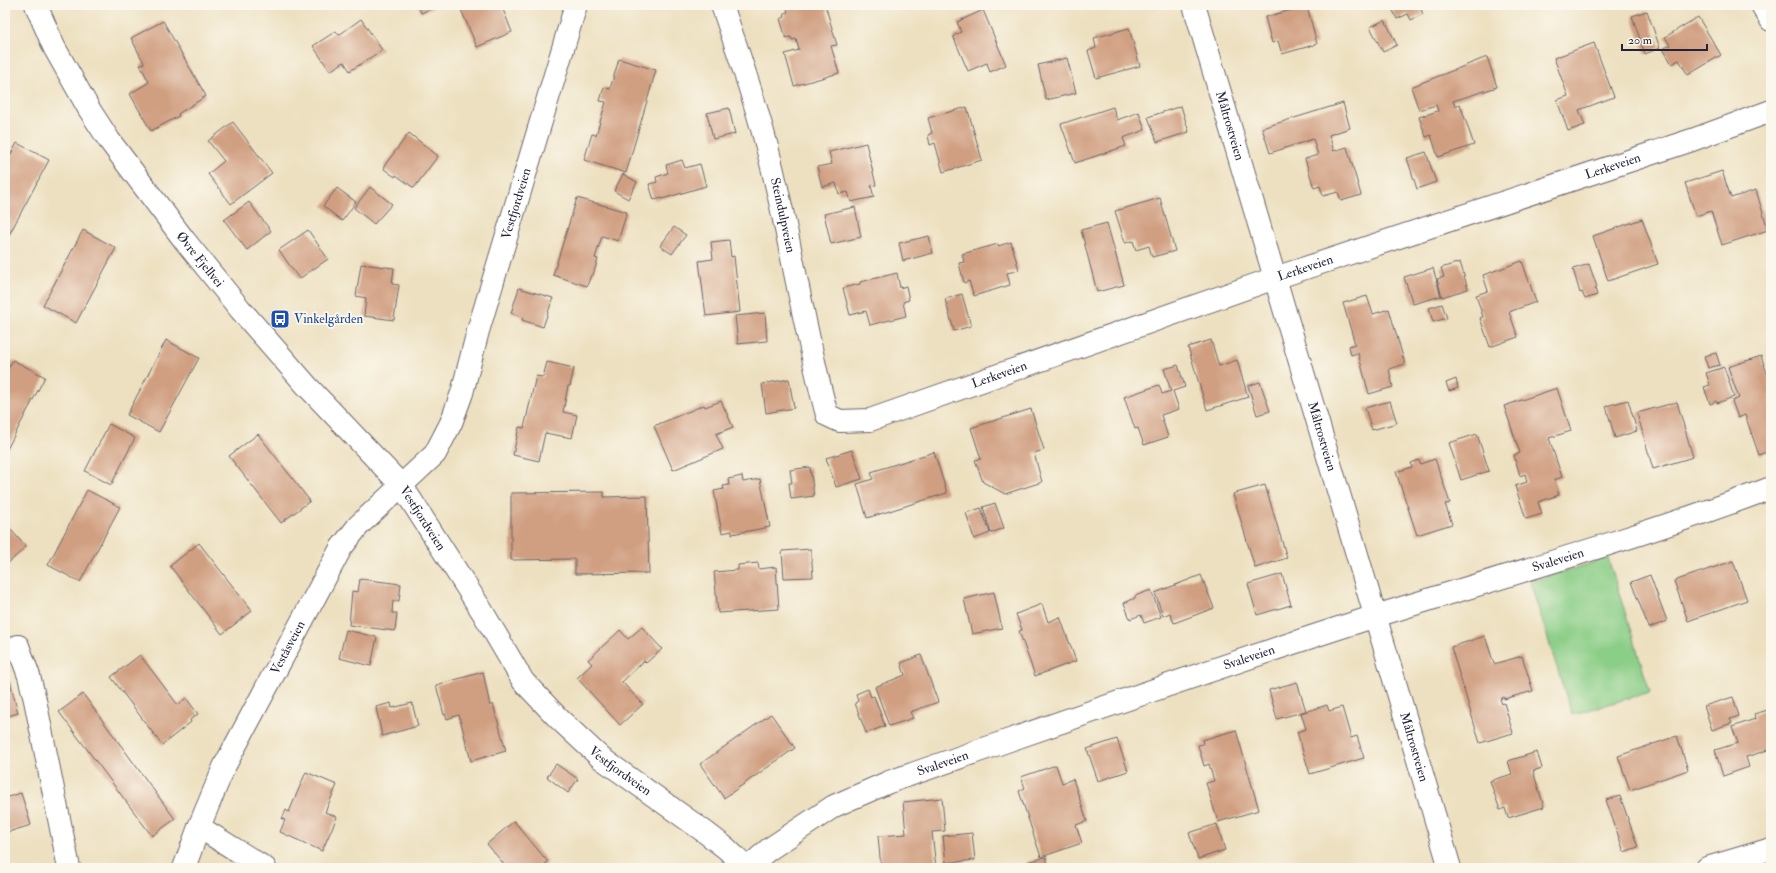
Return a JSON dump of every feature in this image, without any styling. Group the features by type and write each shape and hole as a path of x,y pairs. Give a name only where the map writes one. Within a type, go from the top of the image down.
{"street":[{"name":"Øvre Fjellvei","path":"36,5 54,47 89,109 109,140 185,241 240,310 308,386 402,486"},
{"name":"Vestfjordveien","path":"576,5 478,332 462,393 451,424 435,454 402,486 482,611 523,681 558,718 601,758 705,832 727,849 746,868"},
{"name":"Steindulpveien","path":"722,5 746,74 772,166 814,364 827,415 840,421"},
{"name":"Måltrostveien","path":"1194,5 1450,868"},
{"path":"1762,5 1771,20"},
{"name":"Lerkeveien","path":"840,421 870,420 1275,278 1692,140 1771,111"},
{"name":"Veståsveien","path":"184,868 224,767 341,548 358,525 402,486"},
{"name":"Svaleveien","path":"746,868 768,850 834,806 889,782 1250,657 1376,616 1580,553 1771,488"},
{"path":"18,646 29,676 35,700 70,868"},
{"path":"199,827 265,868"},
{"path":"1707,868 1771,849"}],"green space":[{"path":"1608,558 1650,692 1572,715 1530,582"}],"building":[{"path":"418,5 439,5 421,13"},
{"path":"459,5 507,5 502,7 512,32 477,47"},
{"path":"786,5 828,5 829,7 826,8 837,45 831,46 839,73 794,86 785,54 799,50 796,39 792,40 791,37 786,38 780,19 785,17 784,13 788,12"},
{"path":"1390,5 1425,5 1420,7 1423,14 1411,20 1408,14 1397,19"},
{"path":"1307,6 1317,44 1282,54 1278,41 1272,43 1265,17"},
{"path":"983,10 1006,65 990,72 987,63 968,71 953,36 961,32 957,22"},
{"path":"1647,11 1660,48 1645,54 1632,16"},
{"path":"1698,17 1721,55 1688,75 1679,60 1672,64 1663,49 1670,45 1665,37"},
{"path":"361,19 382,50 350,71 344,62 330,71 313,46 336,31 339,35"},
{"path":"1385,20 1397,45 1383,52 1370,27"},
{"path":"163,21 206,96 178,114 179,116 151,131 130,94 149,82 140,65 144,63 131,38"},
{"path":"1129,28 1140,66 1096,78 1088,51 1096,48 1094,38"},
{"path":"1594,43 1614,97 1579,110 1585,125 1568,131 1557,100 1568,96 1554,58"},
{"path":"1487,57 1497,87 1453,101 1455,106 1460,104 1474,145 1438,157 1431,135 1426,137 1419,117 1438,111 1436,105 1419,110 1411,87"},
{"path":"1067,58 1076,93 1046,100 1038,65"},
{"path":"619,59 656,70 626,173 584,160 592,134 596,135 606,102 600,101 604,87 610,89"},
{"path":"1343,103 1350,128 1329,135 1334,151 1347,147 1361,195 1341,201 1338,192 1323,196 1320,186 1314,188 1305,159 1318,155 1313,139 1270,153 1262,128"},
{"path":"1181,106 1189,132 1157,142 1148,117"},
{"path":"967,107 982,160 943,172 935,143 930,145 928,135 932,133 928,118"},
{"path":"1113,107 1117,120 1139,112 1145,130 1123,138 1126,146 1075,163 1061,124"},
{"path":"729,108 735,134 713,139 707,113"},
{"path":"233,122 272,173 231,204 208,174 224,161 208,141"},
{"path":"409,133 438,156 414,188 396,175 395,177 384,169 384,166"},
{"path":"17,143 49,160 9,235 5,232 5,165"},
{"path":"866,143 876,185 871,186 874,197 851,202 848,192 839,194 836,183 822,187 817,167 832,164 829,152"},
{"path":"1426,152 1436,182 1417,189 1407,158"},
{"path":"682,160 685,168 700,164 706,186 654,200 649,184 657,182 656,177 668,173 666,165"},
{"path":"1722,171 1731,198 1756,190 1768,230 1722,245 1711,211 1696,216 1685,183"},
{"path":"623,174 637,182 628,199 614,191"},
{"path":"370,187 392,204 374,224 354,208"},
{"path":"337,188 356,202 342,221 323,206"},
{"path":"577,198 627,212 618,241 602,236 595,258 598,259 593,275 591,275 587,286 553,275"},
{"path":"1160,198 1175,251 1152,257 1149,246 1136,250 1133,241 1125,243 1115,211"},
{"path":"249,202 271,231 247,250 224,220"},
{"path":"855,207 861,237 831,244 824,214"},
{"path":"1642,219 1658,264 1608,281 1593,236"},
{"path":"1107,223 1124,285 1097,292 1081,230"},
{"path":"674,227 686,235 672,254 660,246"},
{"path":"83,230 116,248 76,323 43,305"},
{"path":"308,230 328,259 299,279 279,250"},
{"path":"929,236 933,253 903,261 899,243"},
{"path":"729,240 731,257 734,256 740,312 706,316 699,261 713,259 711,242"},
{"path":"1011,242 1019,270 1007,273 1010,285 974,296 969,281 964,283 959,263 964,262 962,254"},
{"path":"1522,261 1536,302 1509,312 1518,337 1490,347 1480,318 1483,317 1476,295 1488,291 1483,275"},
{"path":"1460,262 1468,289 1442,297 1437,279 1444,277 1441,268"},
{"path":"361,264 394,268 392,284 399,285 394,320 364,316 366,298 356,296"},
{"path":"1589,264 1597,287 1595,288 1597,295 1585,299 1582,292 1580,293 1573,269"},
{"path":"1433,268 1441,296 1413,304 1404,277"},
{"path":"897,273 900,288 906,286 909,300 903,302 906,316 870,325 866,311 850,315 843,288 860,284 860,282"},
{"path":"519,288 553,298 543,327 522,320 523,317 511,313"},
{"path":"962,294 971,326 954,331 945,299"},
{"path":"1367,296 1373,314 1389,309 1405,364 1389,369 1393,387 1369,394 1358,353 1351,355 1349,346 1355,344 1343,303"},
{"path":"1442,304 1447,318 1433,322 1429,308"},
{"path":"765,313 767,341 738,344 735,316"},
{"path":"166,340 199,358 159,432 127,415"},
{"path":"1211,340 1219,366 1237,360 1248,397 1207,410 1188,347"},
{"path":"1716,353 1720,365 1708,368 1704,356"},
{"path":"1761,356 1771,385 1771,450 1759,455 1745,415 1738,418 1732,401 1739,398 1728,367"},
{"path":"13,360 45,377 5,453 5,374"},
{"path":"547,362 574,368 570,386 568,386 563,412 577,415 572,438 545,433 539,461 513,455 519,427 524,428 536,376 543,377"},
{"path":"1178,365 1185,387 1173,391 1179,409 1161,415 1168,437 1144,445 1138,428 1135,429 1124,397 1159,385 1162,394 1171,391 1164,369"},
{"path":"1724,367 1734,397 1710,404 1704,387 1710,385 1706,373"},
{"path":"789,379 794,408 766,413 762,384"},
{"path":"1456,379 1458,388 1449,391 1446,383"},
{"path":"1260,382 1270,411 1257,415 1248,386"},
{"path":"1557,388 1571,431 1549,438 1562,477 1554,480 1559,495 1538,502 1542,514 1526,519 1515,486 1527,482 1525,474 1520,476 1514,455 1520,453 1504,406"},
{"path":"1628,400 1637,431 1615,438 1606,406"},
{"path":"721,401 733,427 716,434 723,449 673,470 654,426 704,405 705,407"},
{"path":"1390,401 1397,423 1372,430 1365,408"},
{"path":"1677,402 1693,457 1653,469 1637,413"},
{"path":"1031,409 1044,450 1034,453 1042,482 1005,494 983,482 975,460 981,459 971,428"},
{"path":"109,424 135,438 111,485 85,471"},
{"path":"258,434 310,501 281,523 229,456"},
{"path":"1477,434 1489,471 1461,480 1449,443"},
{"path":"852,450 862,479 836,487 826,458"},
{"path":"934,452 947,493 867,518 857,484 873,479 871,472"},
{"path":"1435,459 1450,503 1445,504 1452,524 1417,535 1396,472 1412,467 1411,463 1419,460 1420,464"},
{"path":"810,467 814,496 791,499 789,483 792,483 790,470"},
{"path":"742,476 743,482 760,479 770,527 732,534 732,531 722,533 714,491 724,489 723,486 729,485 728,479"},
{"path":"1265,485 1287,558 1255,568 1233,494"},
{"path":"87,490 120,507 80,582 48,565"},
{"path":"604,492 604,497 647,496 649,573 575,574 575,559 511,560 511,493"},
{"path":"995,503 1004,528 991,533 983,507"},
{"path":"981,508 990,533 974,539 966,513"},
{"path":"5,523 26,547 5,566"},
{"path":"199,543 252,611 222,634 170,566"},
{"path":"811,549 813,577 784,578 782,551"},
{"path":"1733,561 1747,600 1688,621 1674,581"},
{"path":"758,563 759,569 776,567 779,609 718,613 714,572 738,570 738,565"},
{"path":"1282,574 1291,605 1257,615 1248,584"},
{"path":"1201,575 1214,608 1174,623 1170,613 1163,616 1155,593"},
{"path":"1650,575 1667,621 1649,628 1631,582"},
{"path":"360,579 401,584 399,601 393,601 392,613 397,613 395,631 349,625 352,591 358,592"},
{"path":"1151,590 1161,617 1144,623 1141,615 1130,619 1124,603 1135,598 1135,596"},
{"path":"994,592 1002,628 972,634 964,599"},
{"path":"1042,604 1048,622 1060,617 1076,661 1035,676 1019,631 1022,630 1016,614"},
{"path":"642,627 662,649 646,663 644,661 622,682 643,704 620,725 577,678 592,664 588,660 620,630 628,639"},
{"path":"346,630 377,637 371,666 339,658"},
{"path":"1485,636 1494,664 1522,656 1533,691 1500,699 1502,704 1504,703 1513,733 1480,743 1451,647"},
{"path":"140,655 178,705 186,698 198,714 190,720 191,722 162,745 111,677"},
{"path":"921,655 938,702 910,712 913,718 889,726 875,687 905,675 901,663"},
{"path":"483,672 490,706 493,704 506,751 471,761 459,715 447,719 445,714 444,715 436,685"},
{"path":"10,681 18,713 5,717 5,682"},
{"path":"1297,682 1306,711 1277,719 1269,690"},
{"path":"868,689 871,697 874,696 885,726 866,733 855,703 858,701 856,694"},
{"path":"83,694 175,819 152,836 59,712"},
{"path":"1733,697 1739,716 1730,719 1732,723 1712,730 1704,706"},
{"path":"391,703 392,708 412,703 418,726 382,736 376,707"},
{"path":"1327,705 1329,711 1342,707 1351,738 1357,736 1364,758 1310,774 1297,732 1306,729 1301,713"},
{"path":"1771,709 1771,749 1746,757 1749,767 1723,776 1715,750 1738,743 1732,727 1755,719 1754,714"},
{"path":"771,714 795,748 724,798 700,764"},
{"path":"1236,730 1259,810 1218,822 1206,783 1214,781 1209,764 1204,766 1198,745 1203,744 1202,740"},
{"path":"1677,736 1688,770 1630,790 1618,756"},
{"path":"1117,739 1128,771 1098,781 1087,749"},
{"path":"1537,752 1542,768 1533,771 1544,807 1508,818 1505,808 1500,810 1490,781 1512,774 1508,761"},
{"path":"556,764 578,779 568,793 547,777"},
{"path":"1056,765 1062,783 1073,779 1087,821 1076,825 1082,843 1041,857 1019,791 1025,788 1021,777"},
{"path":"306,772 337,785 325,812 337,817 322,851 280,832 285,820 282,819 286,810 289,812"},
{"path":"21,793 31,825 5,833 5,798"},
{"path":"1620,796 1638,847 1624,852 1606,800"},
{"path":"942,798 945,831 932,832 936,868 881,868 878,836 906,834 903,802"},
{"path":"514,821 548,862 545,864 548,868 507,868 487,844"},
{"path":"1217,824 1225,850 1198,859 1189,833"},
{"path":"972,833 975,860 946,863 943,836"},
{"path":"1046,857 1049,868 1029,868 1027,862"}],"place":[{"name":"Vinkelgården","path":"280,319"}]}
